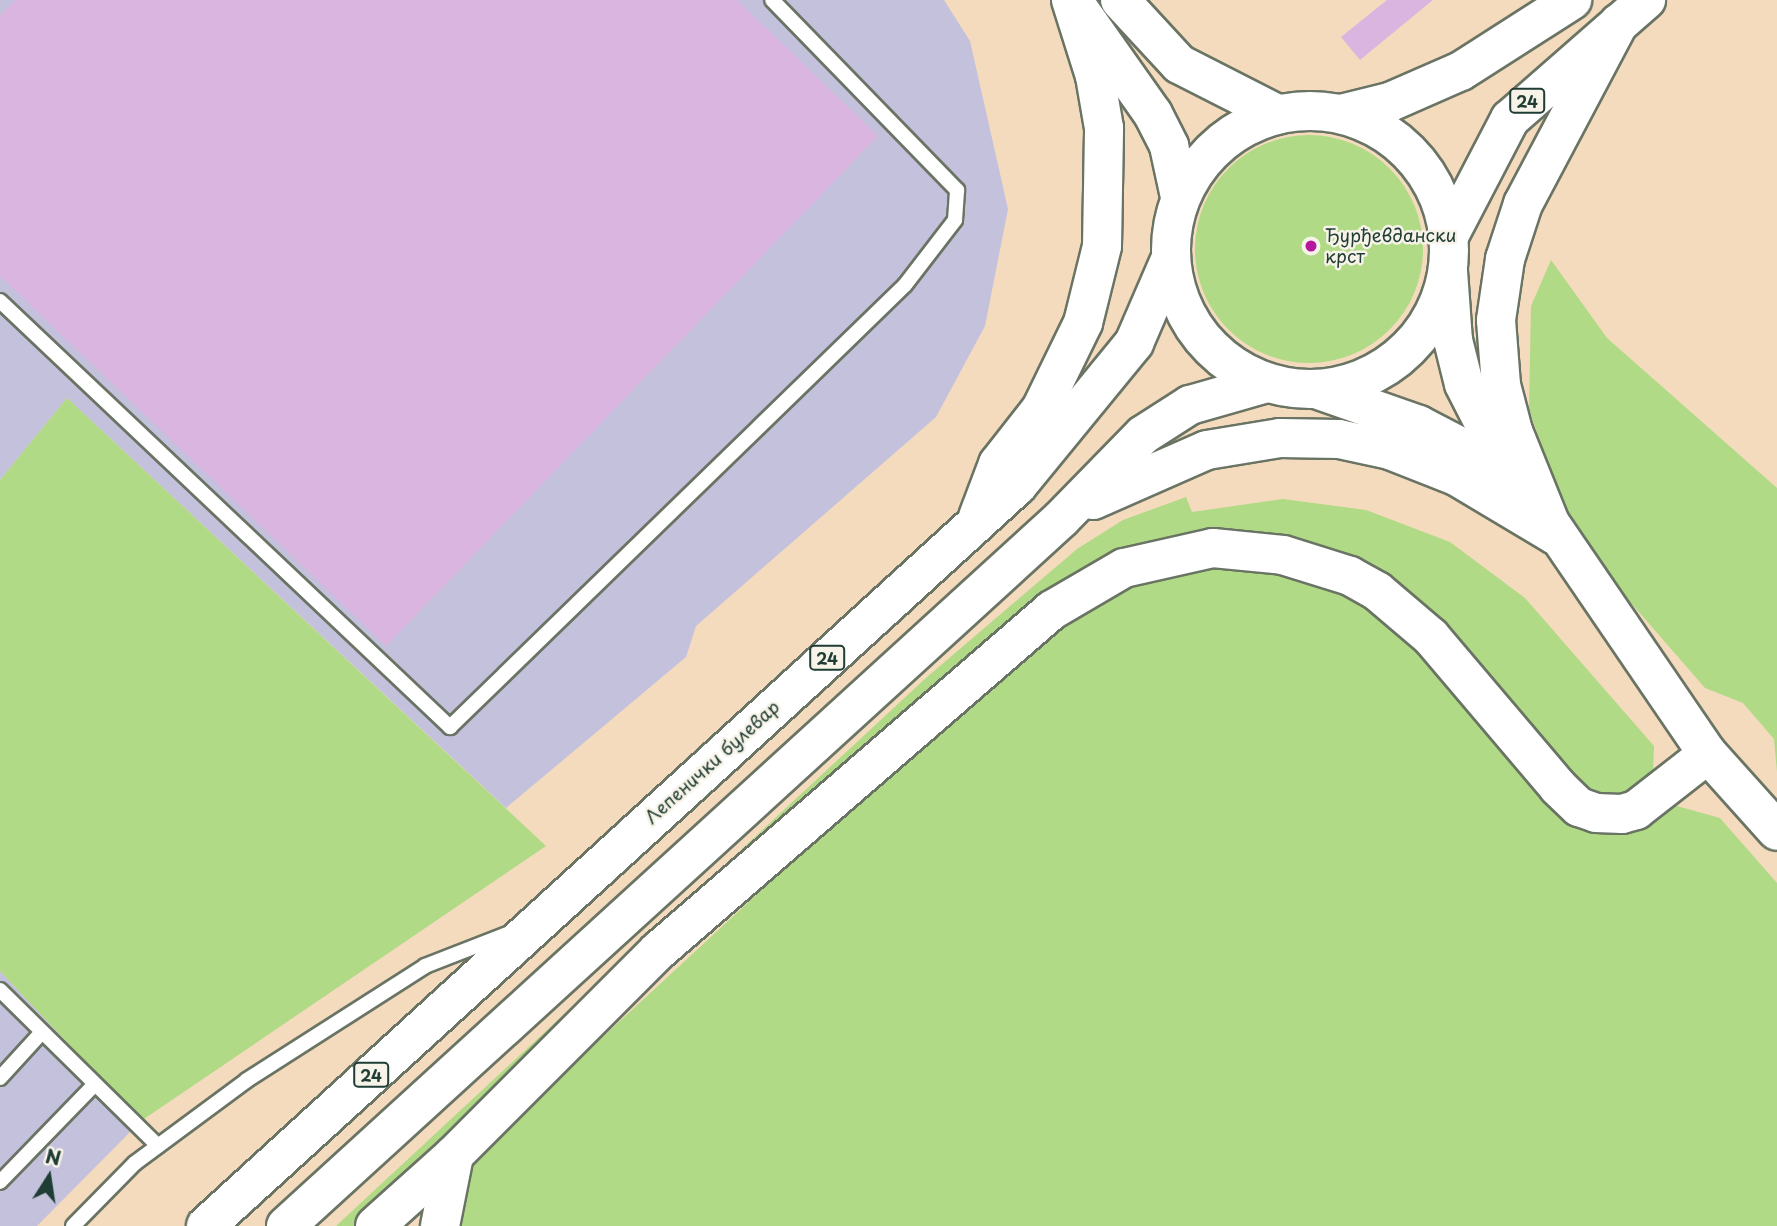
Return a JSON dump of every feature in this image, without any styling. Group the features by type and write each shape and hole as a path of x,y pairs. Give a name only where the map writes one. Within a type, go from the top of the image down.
{"main road":[{"path":"1072,0 1153,114 1169,146 1180,197"},
{"path":"976,522 998,464 1041,409 1083,323 1102,246 1104,128 1095,76 1072,0"},
{"path":"1120,0 1179,64 1277,114"},
{"name":"24","path":"1342,114 1390,102 1461,71 1572,0"},
{"path":"1555,535 1513,432 1501,385 1496,320 1505,259 1523,204 1633,12"},
{"name":"24","path":"1448,253 1441,202 1415,158 1389,135 1342,114 1309,110 1277,114 1236,131 1219,144 1203,159 1180,197 1171,228 1170,260 1181,306 1200,336 1225,361 1267,383 1316,389 1372,375 1403,354 1437,308 1448,253 1510,119 1633,12"},
{"path":"1448,253 1453,340 1464,384 1490,435 1555,535 1708,754 1777,831"},
{"name":"Лепенички булевар","path":"206,1226 976,522 1050,449 1134,343 1170,260"},
{"name":"24","path":"286,1226 936,628 1061,519 1143,435 1190,405 1267,383"},
{"path":"1316,389 1419,425 1465,449 1555,535"},
{"path":"1061,519 1113,489 1207,450 1280,438 1339,439 1390,450 1456,475 1555,535"},
{"path":"375,1226 454,1155 658,951 1052,610 1124,568 1213,548 1283,555 1350,576 1377,591 1431,637 1558,787 1579,807 1596,813 1622,814 1636,810 1708,754"},
{"path":"440,1226 454,1155"}],"lane":[{"path":"0,301 450,727 905,285 955,220 957,190 772,0"},
{"path":"73,1226 158,1146 247,1080 425,966 535,923"},
{"path":"0,990 158,1146"},
{"path":"0,1078 42,1032"},
{"path":"0,1182 95,1084"}],"shaded area":[{"path":"0,0 944,0 970,41 1008,209 985,326 936,417 696,626 686,657 506,808 67,398 0,480"},
{"path":"0,971 141,1121 37,1226 0,1226"}],"green space":[{"path":"1309,135 1331,137 1353,144 1390,168 1414,205 1421,227 1421,271 1414,293 1390,330 1353,354 1331,361 1309,363 1287,361 1265,354 1228,330 1204,293 1197,271 1195,249 1197,227 1204,205 1228,168 1265,144 1287,137"},
{"path":"1551,260 1607,338 1777,488 1777,772 1774,739 1743,703 1705,688 1625,596 1565,514 1529,409 1531,306"},
{"path":"67,398 546,846 141,1121 0,971 0,480"},
{"path":"1186,497 1192,512 1283,499 1366,510 1450,542 1525,598 1654,746 1653,775 1624,798 1593,796 1373,572 1127,554 358,1226 336,1226 927,677 1077,549 1123,520"},
{"path":"1254,566 1342,591 1398,625 1562,810 1633,828 1677,806 1720,818 1777,883 1777,1226 457,1226 472,1158 782,871 1053,631 1122,584 1173,567"}],"building":[{"path":"15,0 737,0 878,136 386,646 0,276 0,16"},
{"path":"1387,0 1433,0 1360,60 1341,37"}],"place":[{"name":"Ђурђевдански крст","path":"1311,246"}]}
